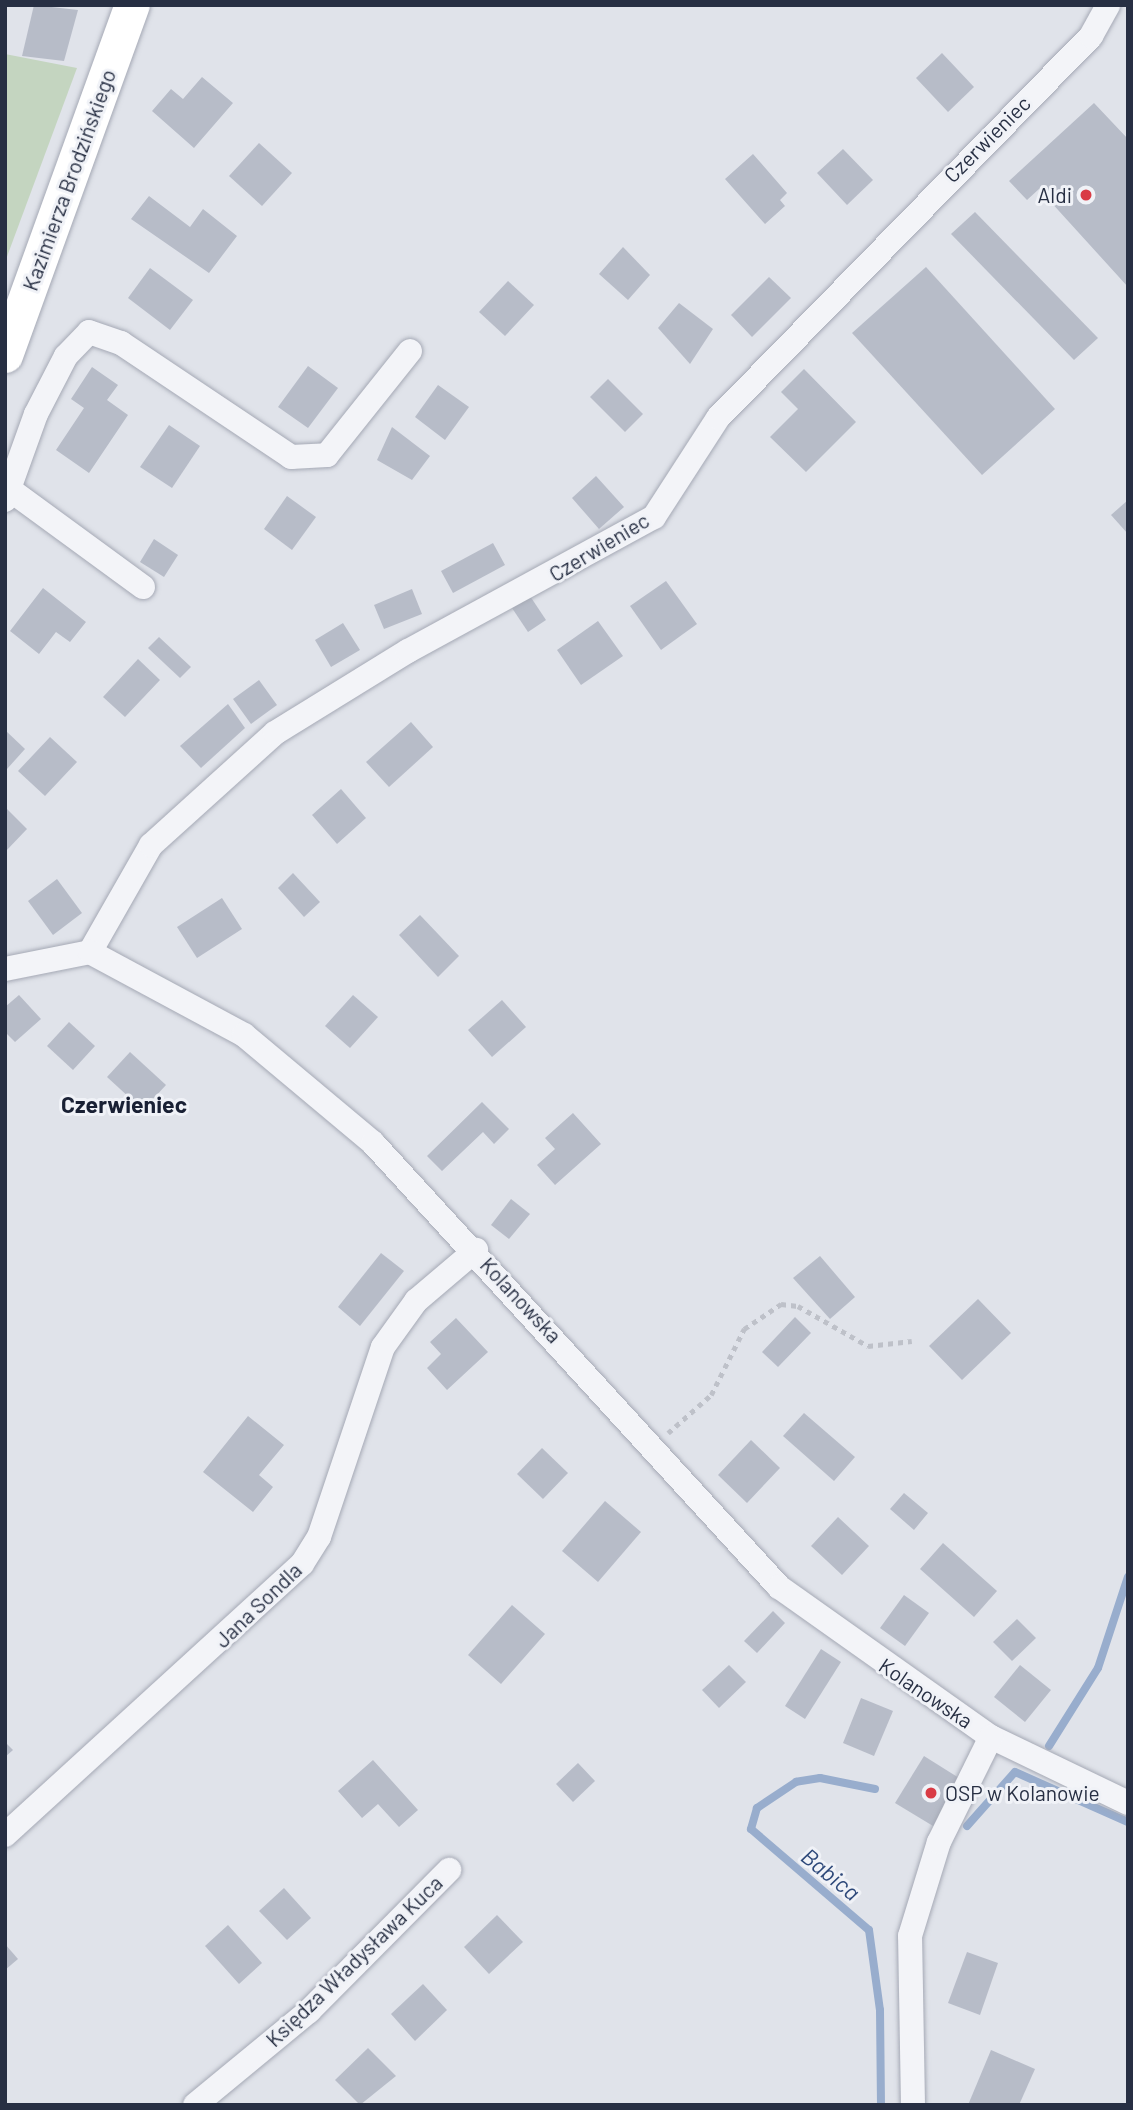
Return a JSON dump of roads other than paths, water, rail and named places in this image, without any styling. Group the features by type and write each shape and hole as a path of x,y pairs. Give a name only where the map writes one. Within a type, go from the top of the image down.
{"main road":[{"name":"Kazimierza Brodzińskiego","path":"5,355 132,5"}],"street":[{"name":"Czerwieniec","path":"90,951 150,845 275,733 408,651 654,517 718,418 1091,36 1108,5"},
{"path":"143,587 7,495 60,368 89,332 121,343 291,457 327,455 411,351"},
{"path":"5,969 90,951"},
{"name":"Kolanowska","path":"90,951 244,1035 373,1143 476,1250 654,1444 779,1587 991,1737 1128,1803"},
{"name":"Jana Sondla","path":"5,1835 302,1564 318,1537 383,1347 416,1301 476,1250"},
{"name":"Kolanowska","path":"913,2105 910,1936 939,1842 991,1737"},
{"name":"Księdza Władysława Kuca","path":"195,2105 309,2011 449,1870"}],"waterway":[{"name":"Babica","path":"1049,1746 1098,1668 1128,1577"},
{"path":"967,1826 1015,1772 1128,1822"},
{"name":"Babica","path":"875,1789 820,1778 796,1782 757,1808 751,1829 869,1930 880,2010 881,2105"}],"place":[{"name":"Aldi","path":"1086,195"},
{"name":"OSP w Kolanowie","path":"931,1793"}],"district":[{"name":"Czerwieniec","path":"124,1104"}]}
